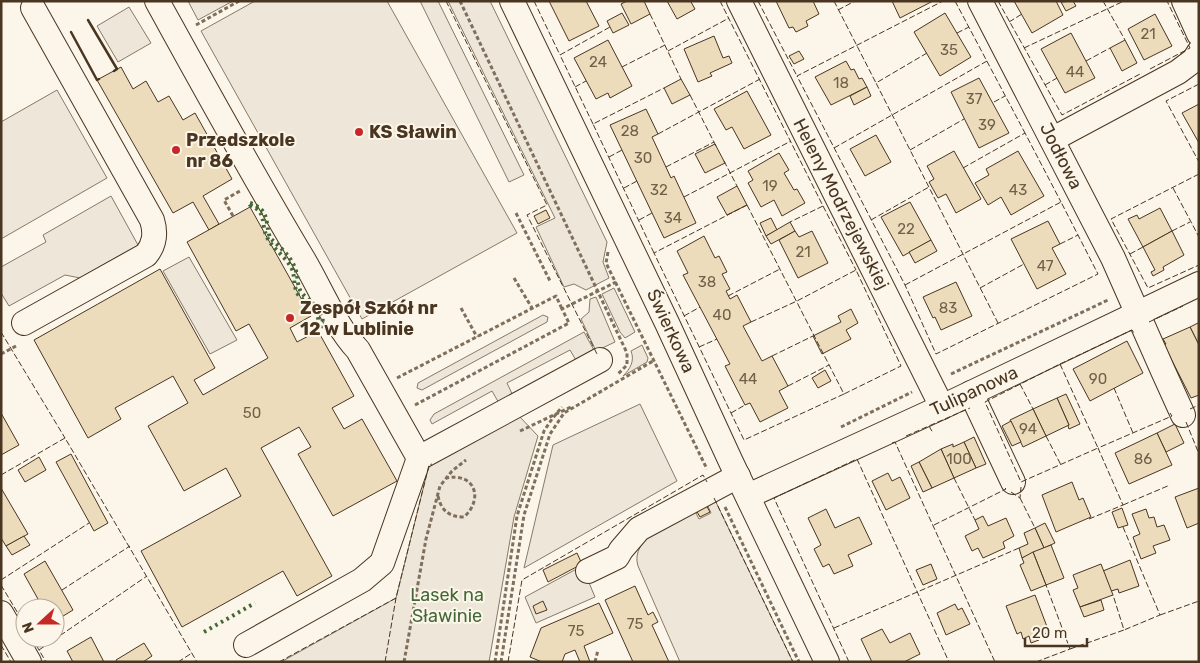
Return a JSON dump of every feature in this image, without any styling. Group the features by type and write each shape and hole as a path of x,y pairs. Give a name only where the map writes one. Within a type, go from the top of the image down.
{"street":[{"path":"157,1 345,336 358,350 419,458"},
{"name":"Świerkowa","path":"512,1 827,662"},
{"name":"Heleny Modrzejewskiej","path":"739,1 942,407"},
{"name":"Jodłowa","path":"980,1 1113,258 1184,415"},
{"path":"1184,1 1199,34"},
{"path":"24,323 146,255 152,248 155,230 152,220 33,8"},
{"path":"1053,139 1178,72 1194,60 1199,52"},
{"name":"Tulipanowa","path":"588,571 617,557 639,529 942,407 1199,284"},
{"path":"246,645 362,580 382,563 419,458 605,370"},
{"path":"971,393 1013,482"},
{"path":"1,613 29,662"}],"path":[{"path":"190,18 195,26 239,1"},
{"path":"460,1 627,353 627,365 622,371 605,370"},
{"path":"233,216 224,200 257,182"},
{"path":"516,213 550,281"},
{"path":"514,278 532,308"},
{"path":"562,309 616,282"},
{"path":"379,387 556,296 569,323 395,415"},
{"path":"834,430 1112,297"},
{"path":"461,308 477,337"},
{"path":"501,662 524,515 550,434 564,413 653,361"},
{"path":"512,435 581,402"},
{"path":"495,662 517,516 544,431 557,412 566,404"},
{"path":"404,662 426,539 440,486 452,471 473,454"},
{"path":"438,493 440,503 446,511 455,517 464,517 472,509 475,495 471,485 465,479 456,476 446,479"},
{"path":"595,662 598,650"}],"green space":[{"path":"188,1 233,1 198,20"},
{"name":"KS Sławin","path":"255,1 387,1 517,233 362,319 201,31"},
{"path":"420,1 438,1 524,175 509,182"},
{"path":"448,1 490,1 607,242 603,262 609,278 586,290 574,284 564,287 536,227 555,218"},
{"path":"129,7 151,43 118,62 97,26"},
{"path":"57,90 107,178 1,239 1,122"},
{"path":"111,196 138,245 80,278 65,275 9,306 1,293 1,267 46,242 43,235"},
{"path":"189,257 237,340 210,354 163,271"},
{"path":"614,288 635,332 625,338 620,332 602,294"},
{"path":"596,297 615,342 596,351 581,319 589,312 590,299"},
{"path":"543,315 548,317 547,322 422,390 417,388 418,383"},
{"path":"584,332 595,352 577,362 570,350 507,383 514,398 500,405 492,391 432,424 430,420 434,414"},
{"path":"642,345 648,358 647,362 623,376 631,365 631,351"},
{"path":"640,404 677,481 524,568 553,445"},
{"name":"Lasek na Sławinie","path":"519,416 538,436 514,517 489,662 281,662 396,598 429,465"},
{"path":"714,498 793,662 680,662 638,566 637,556 640,547 647,539 666,524 694,509 699,519 711,513 706,502"},
{"path":"582,566 595,597 536,623 525,597"}],"building":[{"path":"549,1 586,1 599,26 569,41"},
{"path":"627,1 644,1 650,14 631,24 621,4"},
{"path":"667,1 693,1 691,2 695,9 677,19"},
{"path":"776,1 813,1 819,14 806,21 808,26 796,32 793,27 789,28"},
{"path":"892,1 933,1 900,18"},
{"path":"1014,1 1056,1 1063,15 1032,33"},
{"path":"1073,1 1076,6 1066,11 1061,2"},
{"path":"622,13 629,25 613,33 607,21"},
{"path":"945,13 971,57 940,76 914,32"},
{"path":"1155,14 1172,46 1144,60 1128,29"},
{"path":"1071,33 1095,78 1065,93 1041,49"},
{"path":"714,36 723,58 729,56 732,63 710,73 712,76 698,82 684,49"},
{"path":"608,40 632,86 610,98 608,93 596,99 574,58"},
{"path":"1125,40 1137,63 1122,71 1110,48"},
{"path":"799,51 804,59 794,64 789,56"},
{"path":"846,61 851,70 854,69 859,79 862,78 867,87 831,105 815,77"},
{"name":"Przedszkole nr 86","path":"121,67 133,89 146,81 158,102 169,96 183,120 195,113 232,179 203,196 219,224 209,230 193,202 173,213 97,80"},
{"path":"979,78 1009,133 979,148 951,92"},
{"path":"681,79 690,95 672,104 664,88"},
{"path":"867,87 871,96 854,105 850,96"},
{"path":"747,91 771,135 744,149 732,127 726,130 714,109"},
{"path":"1199,104 1199,143 1182,113"},
{"path":"646,109 658,134 652,137 671,178 674,176 696,223 664,238 610,125"},
{"path":"876,135 891,162 865,176 850,149"},
{"path":"715,144 725,163 705,173 695,154"},
{"path":"954,151 981,199 956,213 946,194 938,198 929,182 934,179 927,166"},
{"path":"1018,151 1044,196 1011,215 1001,197 988,205 975,183 989,175 986,169"},
{"path":"779,153 789,170 784,173 794,190 797,189 805,203 782,216 774,200 761,207 748,183 753,180 748,171"},
{"path":"737,186 747,205 727,215 717,197"},
{"path":"910,202 931,240 903,256 881,217"},
{"path":"250,207 311,316 290,328 297,342 318,331 354,396 332,408 344,429 362,419 397,481 333,516 298,454 311,447 299,427 261,448 332,576 297,596 283,571 182,627 141,551 241,496 226,468 184,491 148,426 188,403 173,376 115,408 121,419 88,438 34,340 160,269 215,368 194,380 203,395 268,358 249,324 236,331 187,242"},
{"path":"1160,208 1172,231 1143,247 1128,219 1137,215 1139,219"},
{"path":"546,210 550,218 538,224 534,216"},
{"path":"771,218 777,230 766,236 760,223"},
{"path":"1048,221 1060,244 1052,248 1066,274 1037,289 1011,239"},
{"path":"790,222 795,231 771,244 766,236"},
{"path":"795,231 799,237 812,231 828,263 798,278 779,240"},
{"path":"1172,231 1184,255 1163,267 1164,270 1153,276 1151,272 1155,270 1143,247"},
{"path":"704,236 715,258 719,256 727,272 722,274 730,289 726,291 730,299 737,295 751,322 743,326 762,361 772,356 788,386 779,391 788,408 760,422 750,403 745,405 725,366 730,364 683,275 688,273 677,251"},
{"path":"931,240 937,251 915,263 909,252"},
{"path":"956,282 972,316 941,330 923,297"},
{"path":"851,309 858,323 846,330 851,339 822,354 813,336 841,322 838,316"},
{"path":"1199,324 1199,345 1190,327"},
{"path":"1190,327 1199,345 1199,395 1191,398 1164,345 1166,344 1163,339"},
{"path":"1127,341 1143,373 1090,401 1073,369"},
{"path":"825,370 831,381 818,388 812,378"},
{"path":"1066,394 1080,424 1069,429 1057,398"},
{"path":"1057,398 1069,425 1046,436 1033,409"},
{"path":"1033,409 1046,436 1023,447 1010,420"},
{"path":"1,413 19,445 1,455"},
{"path":"1011,421 1021,442 1012,446 1002,426"},
{"path":"1175,424 1184,443 1166,452 1157,433"},
{"path":"1157,433 1172,465 1129,484 1115,453"},
{"path":"974,437 986,464 976,468 964,442"},
{"path":"964,442 976,468 954,478 941,449 953,444 953,447"},
{"path":"941,449 954,478 932,488 919,462"},
{"path":"71,454 108,523 94,531 56,462"},
{"path":"39,457 46,470 25,482 18,470"},
{"path":"919,462 932,488 923,492 911,466"},
{"path":"888,473 892,481 900,477 910,498 886,510 872,481"},
{"path":"1072,482 1079,500 1083,498 1091,517 1056,532 1042,495"},
{"path":"1,488 28,534 6,546 1,538"},
{"path":"1199,488 1199,523 1187,528 1175,497"},
{"path":"706,505 710,512 700,517 696,510"},
{"path":"1122,508 1128,525 1118,528 1112,512"},
{"path":"826,509 835,528 859,517 872,544 848,555 853,566 834,574 829,564 823,567 814,549 821,545 808,518"},
{"path":"1146,509 1149,518 1154,517 1157,527 1164,525 1170,540 1153,546 1156,553 1141,559 1133,537 1140,534 1132,514"},
{"path":"983,516 988,526 1006,518 1014,536 1003,542 1005,548 983,558 978,548 972,551 965,536 979,529 975,520"},
{"path":"1045,523 1055,543 1044,548 1035,528"},
{"path":"1035,528 1044,548 1022,558 1019,548 1028,544 1024,533"},
{"path":"24,536 30,545 12,555 6,546"},
{"path":"1051,545 1064,578 1046,585 1033,552"},
{"path":"1033,552 1046,585 1031,591 1020,565 1024,563 1022,558"},
{"path":"577,553 582,564 548,582 543,570"},
{"path":"1130,560 1139,586 1119,593 1118,589 1111,591 1103,571"},
{"path":"45,561 73,610 65,615 65,598 37,598 24,574"},
{"path":"931,564 937,579 923,585 916,570"},
{"path":"1101,564 1113,595 1080,607 1073,590 1078,588 1073,575"},
{"path":"635,586 648,615 653,612 658,622 652,625 669,662 633,662 605,600"},
{"path":"1035,595 1049,632 1038,637 1039,640 1031,643 1029,636 1023,639 1021,632 1017,634 1006,606"},
{"path":"1101,600 1104,610 1084,617 1080,607"},
{"path":"543,601 547,610 536,614 533,606"},
{"path":"599,603 613,633 584,646 590,662 580,662 575,650 565,654 562,662 542,662 530,657 541,628"},
{"path":"955,604 958,610 962,608 970,624 946,635 937,613"},
{"path":"882,629 890,643 910,633 920,654 904,662 872,662 861,639"},
{"path":"91,637 104,662 73,662 67,651"},
{"path":"144,643 152,656 143,662 117,662 116,660"}],"hedge":[{"path":"250,203 261,209 264,213 270,238 289,257 296,271 298,285 303,295 321,312 322,323 319,331 316,329 318,325 316,311 299,296 291,267 269,241 263,219 259,211 250,203"},
{"path":"204,632 255,603"}],"fence":[{"path":"446,1 547,205 527,215 597,354"},
{"path":"534,1 560,55"},
{"path":"720,1 823,206 790,222"},
{"path":"758,1 797,76"},
{"path":"834,1 876,83"},
{"path":"838,10 855,1"},
{"path":"905,285 1061,202 1098,274 936,354 905,285 797,76 943,1"},
{"path":"955,1 1025,133"},
{"path":"998,1 1062,115 1142,73"},
{"path":"1103,1 1125,40"},
{"path":"1024,48 1124,1"},
{"path":"1150,69 1190,48 1167,1"},
{"path":"650,14 681,79"},
{"path":"1009,22 1022,14"},
{"path":"668,51 729,18"},
{"path":"593,124 560,55 610,27"},
{"path":"957,33 969,27"},
{"path":"622,67 665,45"},
{"path":"1086,61 1110,48"},
{"path":"927,53 876,83 998,323"},
{"path":"834,148 987,61"},
{"path":"1045,85 1057,78"},
{"path":"658,134 760,79"},
{"path":"575,87 586,81"},
{"path":"1199,84 1166,101 1199,162"},
{"path":"654,253 593,124 664,88"},
{"path":"690,95 716,146"},
{"path":"994,102 1005,96"},
{"path":"910,150 964,119"},
{"path":"963,168 1025,133 1061,202"},
{"path":"684,197 791,141"},
{"path":"666,167 714,142"},
{"path":"609,157 622,150"},
{"path":"724,161 737,186"},
{"path":"1199,174 1111,219 1148,288 1199,265"},
{"path":"624,188 637,181"},
{"path":"871,220 929,187"},
{"path":"1173,188 1199,237"},
{"path":"747,205 844,394 744,440 654,253 747,205"},
{"path":"823,206 856,270"},
{"path":"639,220 652,213"},
{"path":"1172,231 1190,222"},
{"path":"1060,244 1078,235"},
{"path":"1130,254 1143,247"},
{"path":"980,288 1024,264"},
{"path":"728,296 780,269"},
{"path":"751,322 797,301 856,270 901,366 844,394"},
{"path":"1149,322 1183,306"},
{"path":"684,316 700,307"},
{"path":"1060,364 1132,330 1134,333"},
{"path":"1,332 65,438"},
{"path":"772,356 813,336"},
{"path":"699,347 717,339"},
{"path":"1060,364 1098,448 1021,482 985,402 1060,364"},
{"path":"788,386 829,365"},
{"path":"1020,384 1033,409"},
{"path":"1114,388 1133,433"},
{"path":"731,413 745,405"},
{"path":"1190,409 1199,405"},
{"path":"906,436 970,408"},
{"path":"1089,519 1123,505 1098,448 1172,416 1170,413"},
{"path":"1186,422 1199,454"},
{"path":"929,426 933,433"},
{"path":"1046,436 1061,465"},
{"path":"1,475 65,438 197,662"},
{"path":"892,443 895,442 995,662"},
{"path":"849,662 774,498 857,459 949,662"},
{"path":"279,662 396,598 429,465 432,464"},
{"path":"508,662 522,580 703,475 707,482"},
{"path":"954,478 975,520"},
{"path":"1123,505 1170,485"},
{"path":"1011,492 1020,498 1021,487"},
{"path":"934,525 1005,488"},
{"path":"714,498 793,662"},
{"path":"1020,498 1035,528"},
{"path":"1,580 89,523"},
{"path":"1123,527 1160,615 1124,630"},
{"path":"62,590 130,546"},
{"path":"834,628 1019,548"},
{"path":"39,650 147,576"},
{"path":"1,585 15,608"},
{"path":"1036,662 1070,649 1046,585"},
{"path":"1070,649 1124,630 1113,595"},
{"path":"385,662 396,598"},
{"path":"1160,615 1199,601"},
{"path":"1,645 11,662"},
{"path":"38,648 46,662"},
{"path":"178,662 192,653"}],"wall":[{"path":"88,20 117,69 114,71"},
{"path":"71,32 97,80 99,79"}],"place":[{"name":"KS Sławin","path":"359,132"},
{"name":"Przedszkole nr 86","path":"176,150"},
{"name":"Zespół Szkół nr 12 w Lublinie","path":"290,318"}]}
